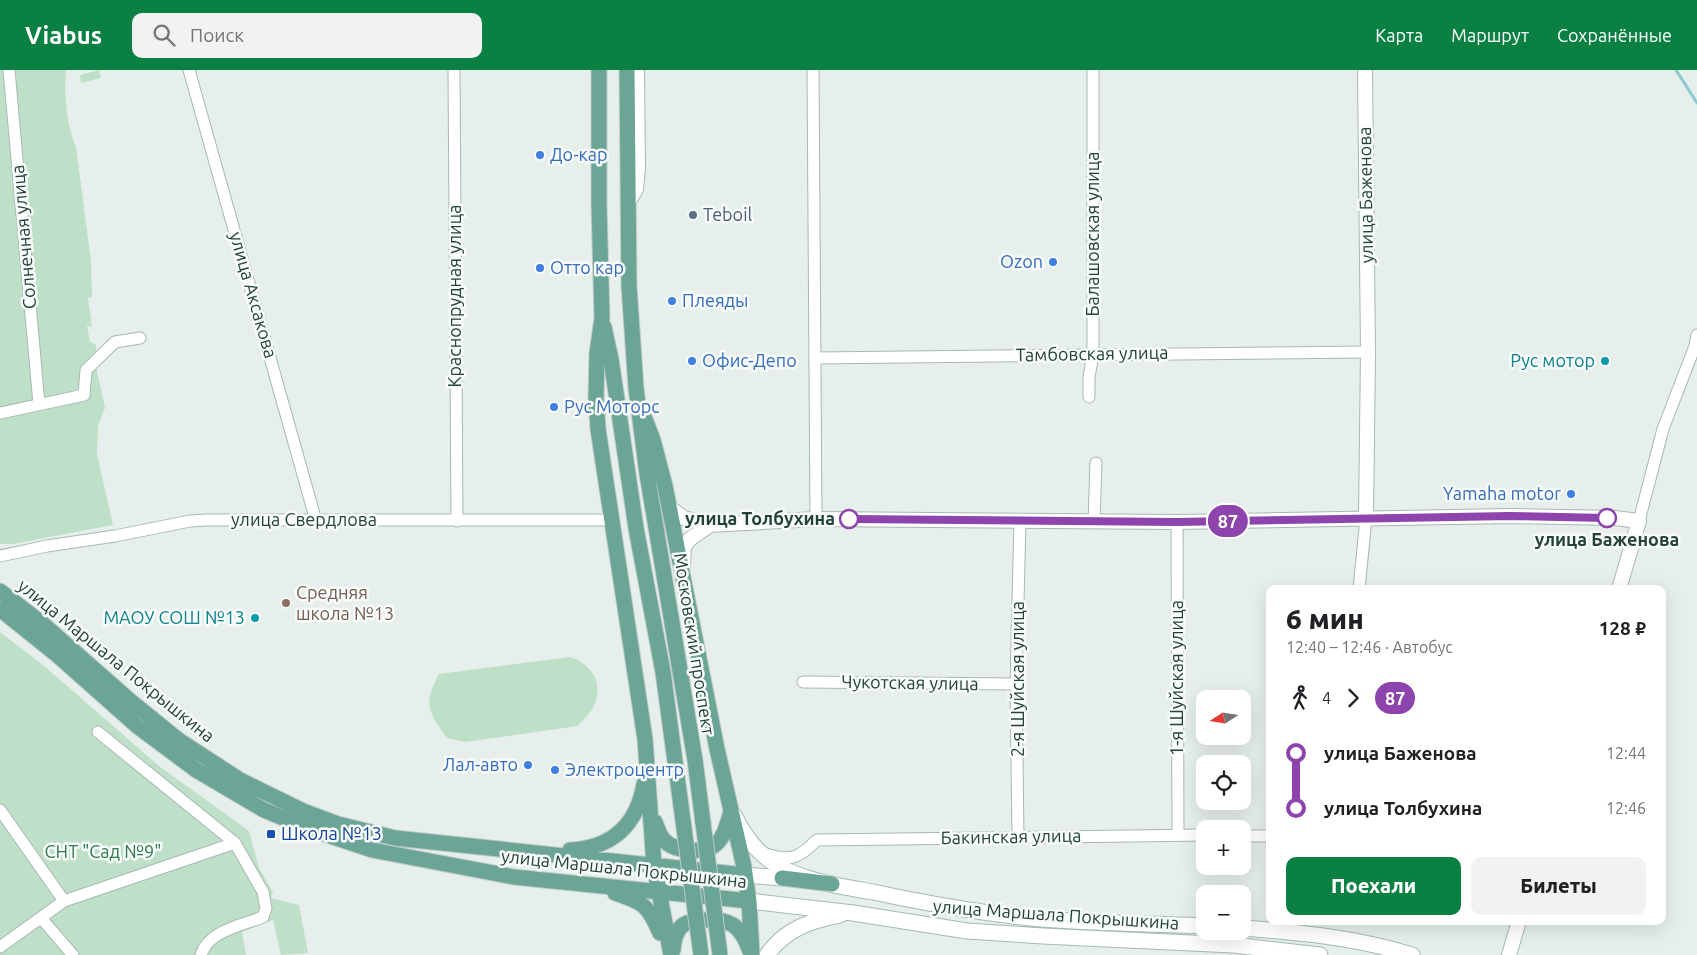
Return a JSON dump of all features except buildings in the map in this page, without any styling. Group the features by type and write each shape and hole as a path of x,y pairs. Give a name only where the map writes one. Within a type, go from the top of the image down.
{"main road":[{"path":"599,70 599,204 602,318 597,353 597,406 602,462 638,691 647,762 654,865 671,955"},
{"name":"Московский проспект","path":"627,70 629,286 637,396 647,474 693,751 720,955"},
{"name":"Московский проспект","path":"602,318 611,359 636,528 663,672 700,955"},
{"path":"637,396 653,440 670,508 717,749 732,809 749,901 752,955"},
{"name":"улица Маршала Покрышкина","path":"0,591 66,644 128,699 180,741 226,772 270,796 319,817 376,834 528,853 832,884 914,901 1012,916 1196,926"},
{"name":"улица Маршала Покрышкина","path":"0,609 57,655 137,726 213,781 264,810 312,830 372,850 514,878 853,912 974,931 1233,945 1320,955"},
{"path":"528,853 590,848 604,843 618,834 635,813 642,793 647,762"},
{"path":"649,802 663,840 675,848 691,850 709,849 717,844 726,830 732,809"},
{"path":"732,809 745,835 758,851 772,862 782,868 832,884"},
{"path":"587,885 631,898 645,906 652,915 671,955"},
{"path":"767,955 778,941 800,926 853,912"},
{"path":"671,955 677,931 688,922 700,919 722,920 734,926 743,936 752,955"},
{"path":"1251,929 1344,940 1393,949 1412,955"}],"street":[{"name":"Солнечная улица","path":"9,70 39,404"},
{"name":"улица Аксакова","path":"189,70 316,521"},
{"name":"Краснопрудная улица","path":"454,70 457,521"},
{"path":"628,203 636,189 638,167 637,70"},
{"path":"814,70 816,519"},
{"name":"Балашовская улица","path":"1089,397 1089,378 1093,354 1093,70"},
{"name":"улица Баженова","path":"1359,585 1366,518 1368,352 1365,70"},
{"path":"1620,585 1663,429 1695,346 1697,335"},
{"path":"0,413 84,394 86,370 115,342 140,338"},
{"name":"Тамбовская улица","path":"816,358 1368,352"},
{"path":"1094,521 1096,463"},
{"path":"670,508 684,518 710,525 816,519 1177,522 1510,516 1615,518 1639,521"},
{"name":"улица Свердлова","path":"0,556 47,546 207,520 612,520"},
{"name":"2-я Шуйская улица","path":"1018,837 1016,684 1020,521"},
{"name":"1-я Шуйская улица","path":"1177,522 1178,835"},
{"path":"682,568 684,546 690,539 710,525"},
{"name":"Чукотская улица","path":"803,682 1016,684"},
{"path":"98,732 235,843 263,892 266,908 263,917 214,936 202,949 201,955"},
{"path":"0,810 64,901"},
{"name":"Бакинская улица","path":"758,851 779,858 790,858 803,853 817,840 1196,835"},
{"path":"1251,836 1266,836"},
{"path":"0,947 64,901 235,843"},
{"path":"42,918 73,955"},
{"path":"1509,955 1518,925"}],"green space":[{"path":"0,70 66,70 66,109 76,147 91,261 92,297 88,298 92,327 87,326 90,342 96,345 96,366 105,408 98,426 97,454 113,525 13,544 0,544"},
{"path":"99,70 101,78 81,83 80,75"},
{"name":"СНТ \"Сад №9\"","path":"0,632 43,665 159,766 249,831 259,868 273,892 271,898 299,905 308,953 281,955 273,920 242,932 246,955 0,955"},
{"path":"570,657 586,665 595,678 597,685 595,702 590,713 578,726 465,742 447,738 435,721 429,701 439,674"}],"waterway":[{"path":"1676,70 1697,103"}],"bus line":[{"name":"87","path":"849,519 1177,522 1510,516 1607,518"}],"place":[{"name":"До-кар","path":"540,155"},
{"name":"Teboil","path":"693,215"},
{"name":"Ozon","path":"1053,262"},
{"name":"Отто кар","path":"540,268"},
{"name":"Плеяды","path":"672,301"},
{"name":"Офис-Депо","path":"692,361"},
{"name":"Рус мотор","path":"1605,361"},
{"name":"Рус Моторс","path":"554,407"},
{"name":"Yamaha motor","path":"1571,494"},
{"name":"улица Баженова","path":"1607,518"},
{"name":"улица Толбухина","path":"849,519"},
{"name":"Средняя школа №13","path":"286,603"},
{"name":"МАОУ СОШ №13","path":"255,618"},
{"name":"Лал-авто","path":"528,765"},
{"name":"Электроцентр","path":"555,770"},
{"name":"Школа №13","path":"271,834"}]}
